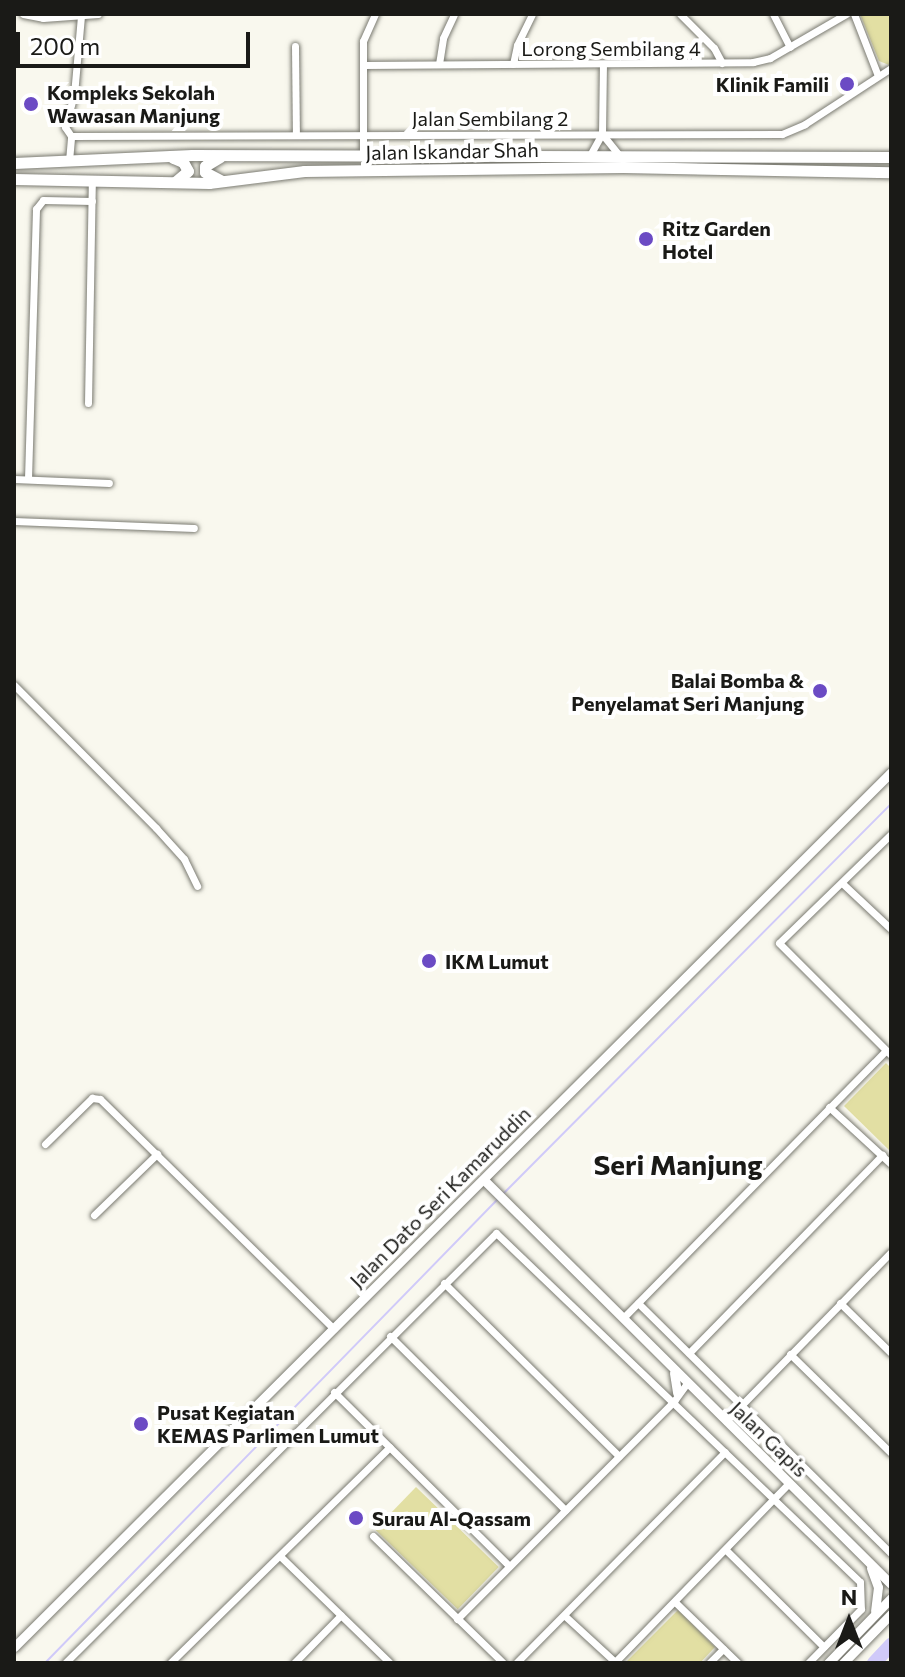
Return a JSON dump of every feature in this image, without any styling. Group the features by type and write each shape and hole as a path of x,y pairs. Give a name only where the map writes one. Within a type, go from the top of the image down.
{"main road":[{"name":"Jalan Iskandar Shah","path":"14,163 169,156 840,157 891,154"},
{"path":"169,156 187,166 185,176 174,182"},
{"path":"222,156 205,166 211,178 222,181"},
{"name":"Jalan Iskandar Shah","path":"14,179 174,182 222,181 318,171 623,167 891,172"}],"street":[{"path":"23,14 98,14"},
{"path":"363,158 363,41 375,14"},
{"path":"439,64 441,45 454,14"},
{"path":"513,64 517,45 532,14"},
{"path":"680,14 714,48 722,63"},
{"path":"773,14 790,47"},
{"name":"Lorong Sembilang 4","path":"363,65 722,63 767,59 846,14"},
{"path":"854,14 878,76"},
{"path":"69,161 71,136 65,127 74,94 81,16"},
{"path":"295,46 296,135"},
{"path":"589,157 602,134 603,64"},
{"name":"Jalan Sembilang 2","path":"71,136 791,132 891,68"},
{"path":"602,134 620,156"},
{"path":"88,403 92,180"},
{"path":"28,479 36,209 43,200 92,201"},
{"path":"14,479 109,483"},
{"path":"14,521 194,528"},
{"path":"14,685 156,828 184,859 197,886"},
{"name":"Jalan Dato Seri Kamaruddin","path":"14,1647 891,772"},
{"path":"623,1318 829,1107 888,1052 779,943 891,834"},
{"path":"842,883 891,929"},
{"path":"45,1144 96,1097 334,1329"},
{"path":"829,1107 891,1164"},
{"path":"94,1215 157,1154"},
{"path":"689,1353 882,1155"},
{"name":"Jalan Gapis","path":"484,1180 891,1584"},
{"path":"67,1662 493,1234 500,1234 678,1397 725,1452 860,1582 861,1609 808,1663"},
{"path":"726,1421 891,1253"},
{"path":"444,1283 619,1456"},
{"path":"638,1303 891,1553"},
{"path":"840,1303 891,1353"},
{"path":"390,1336 565,1510"},
{"path":"790,1354 891,1453"},
{"path":"673,1369 678,1397"},
{"path":"457,1619 689,1385"},
{"path":"334,1392 509,1566"},
{"path":"678,1397 702,1398"},
{"path":"170,1663 390,1447"},
{"path":"516,1663 725,1452"},
{"path":"565,1616 615,1663 727,1551 789,1483"},
{"path":"373,1536 503,1663"},
{"path":"727,1551 824,1647"},
{"path":"281,1557 390,1663"},
{"path":"868,1561 891,1572"},
{"path":"868,1561 878,1587 873,1617"},
{"path":"828,1663 891,1598"},
{"path":"675,1602 738,1663"},
{"path":"843,1663 891,1614"},
{"path":"294,1663 341,1615"},
{"path":"709,1663 723,1649"}],"shaded area":[{"path":"860,14 891,14 889,65 879,61"},
{"path":"886,1063 891,1068 891,1152 844,1106"},
{"path":"416,1487 499,1567 458,1609 375,1529"},
{"path":"678,1610 715,1647 700,1663 625,1663"}],"waterway":[{"path":"502,1195 891,804"},
{"path":"45,1663 498,1199"},
{"path":"874,1663 891,1645"}],"place":[{"name":"Klinik Famili","path":"847,84"},
{"name":"Kompleks Sekolah Wawasan Manjung","path":"31,104"},
{"name":"Ritz Garden Hotel","path":"646,239"},
{"name":"Balai Bomba & Penyelamat Seri Manjung","path":"820,691"},
{"name":"IKM Lumut","path":"429,961"},
{"name":"Pusat Kegiatan KEMAS Parlimen Lumut","path":"141,1424"},
{"name":"Surau Al-Qassam","path":"356,1518"}],"district":[{"name":"Seri Manjung","path":"678,1164"}]}
